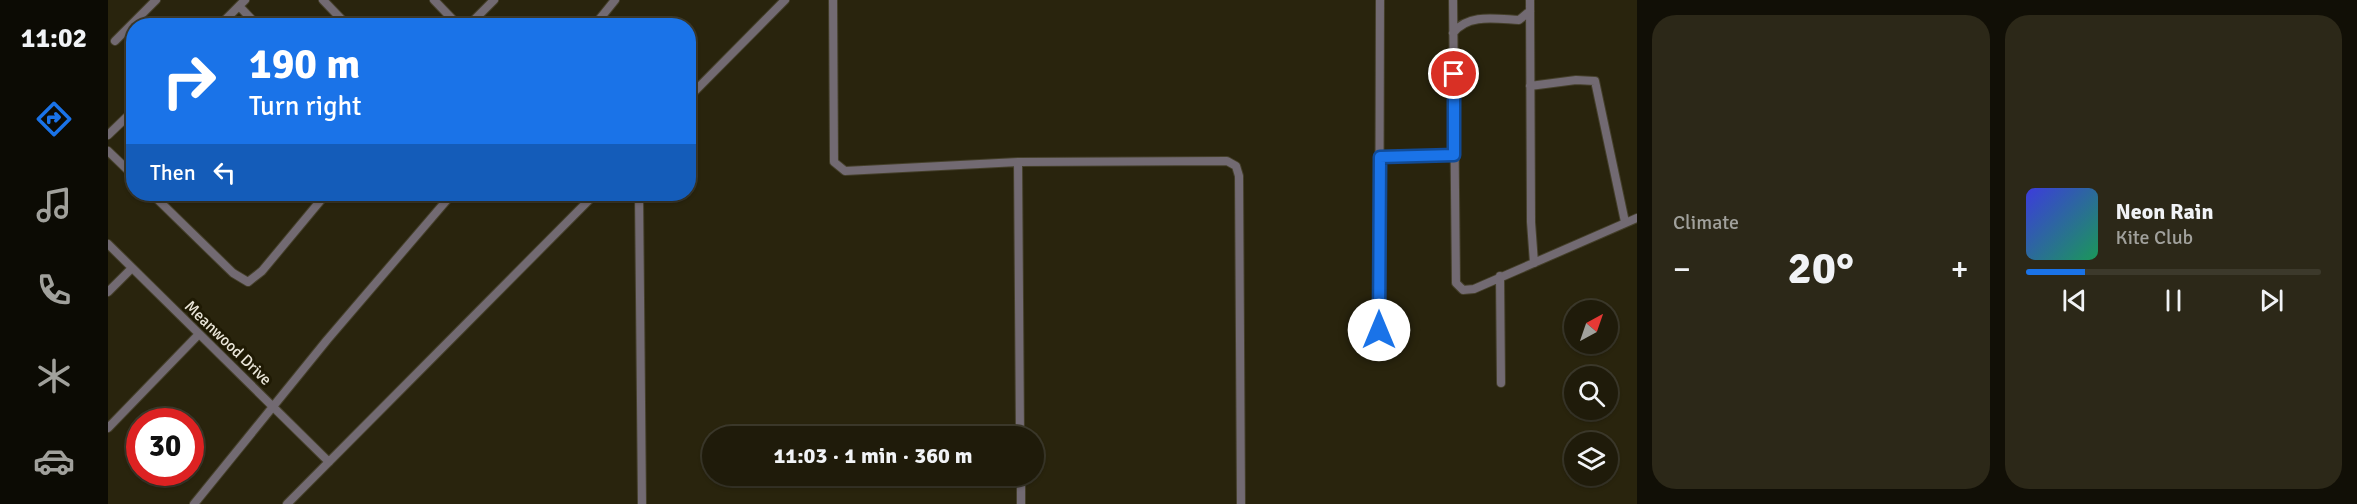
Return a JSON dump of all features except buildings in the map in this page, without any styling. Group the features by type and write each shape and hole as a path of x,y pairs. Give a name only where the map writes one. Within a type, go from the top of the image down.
{"street":[{"path":"138,18 156,0"},
{"path":"323,0 340,18"},
{"path":"434,0 451,18"},
{"path":"476,18 494,0"},
{"path":"600,18 615,0"},
{"path":"696,90 785,0"},
{"path":"833,0 834,162 845,171 968,167 1018,162 1227,161 1236,166 1239,176 1240,504"},
{"path":"1379,330 1378,30 1380,0"},
{"path":"1453,0 1456,283 1464,290 1469,290 1637,218"},
{"path":"1530,0 1531,222 1534,262"},
{"path":"227,18 242,3 252,18"},
{"path":"1453,33 1461,24 1470,20 1519,20 1530,10"},
{"path":"115,41 126,30"},
{"path":"1530,86 1576,80 1595,81 1625,222"},
{"path":"108,135 126,118"},
{"path":"108,152 126,169"},
{"path":"1380,157 1454,155"},
{"path":"1018,162 1020,426"},
{"path":"159,201 233,273 248,282 262,272 320,201"},
{"path":"194,504 273,405 446,201"},
{"path":"287,504 588,201"},
{"path":"639,201 642,504"},
{"name":"Meanwood Drive","path":"108,244 329,462"},
{"path":"108,292 132,268"},
{"path":"1500,276 1501,383"},
{"path":"108,428 199,334"},
{"path":"1021,486 1021,504"}],"route":[{"path":"1379,330 1380,157 1454,155 1454,74"}]}
